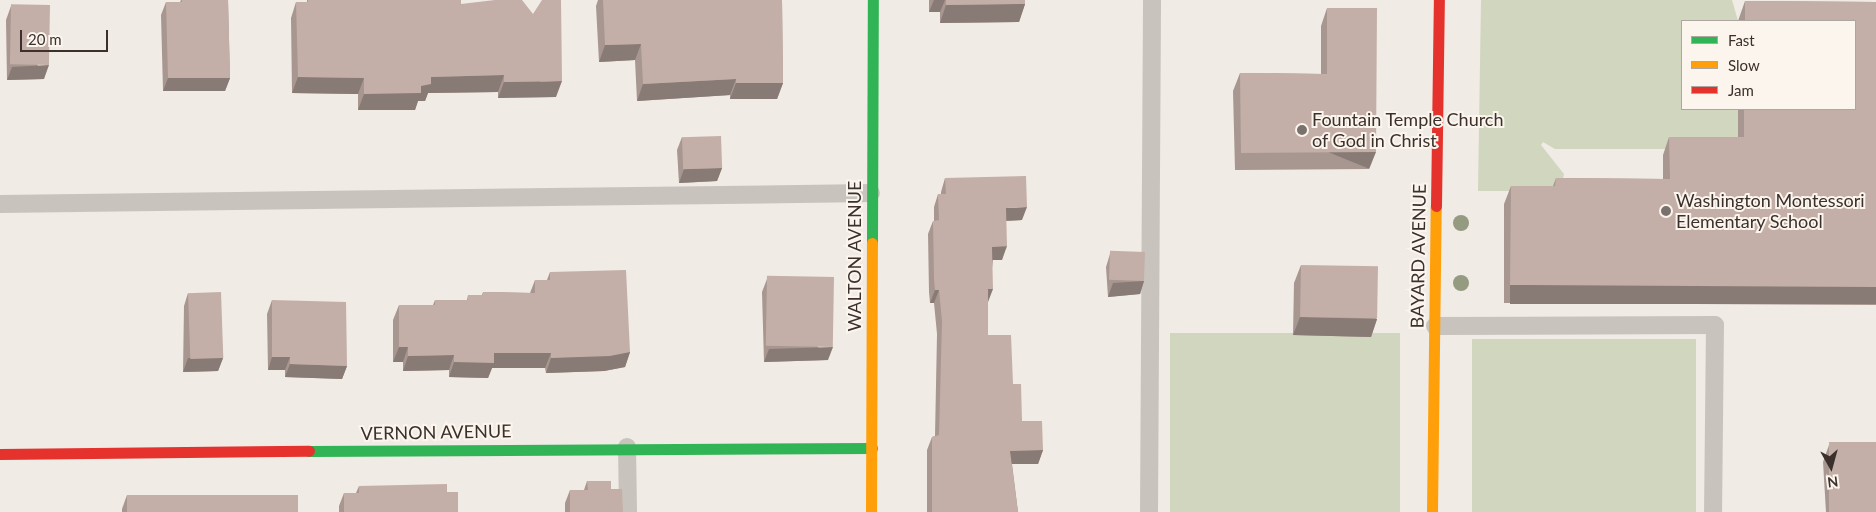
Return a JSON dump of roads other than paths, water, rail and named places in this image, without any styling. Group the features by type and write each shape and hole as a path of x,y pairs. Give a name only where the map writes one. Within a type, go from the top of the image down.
{"street":[{"name":"WALTON AVENUE","path":"871,512 873,0"},
{"name":"BAYARD AVENUE","path":"1432,512 1439,0"},
{"name":"VERNON AVENUE","path":"0,454 627,447 872,448"}],"lane":[{"path":"1149,512 1152,0"},
{"path":"0,204 871,193"},
{"path":"1435,326 1715,325 1713,512"},
{"path":"627,447 628,512"}],"place":[{"name":"Fountain Temple Church of God in Christ","path":"1302,130"},
{"name":"Washington Montessori Elementary School","path":"1666,211"}]}
